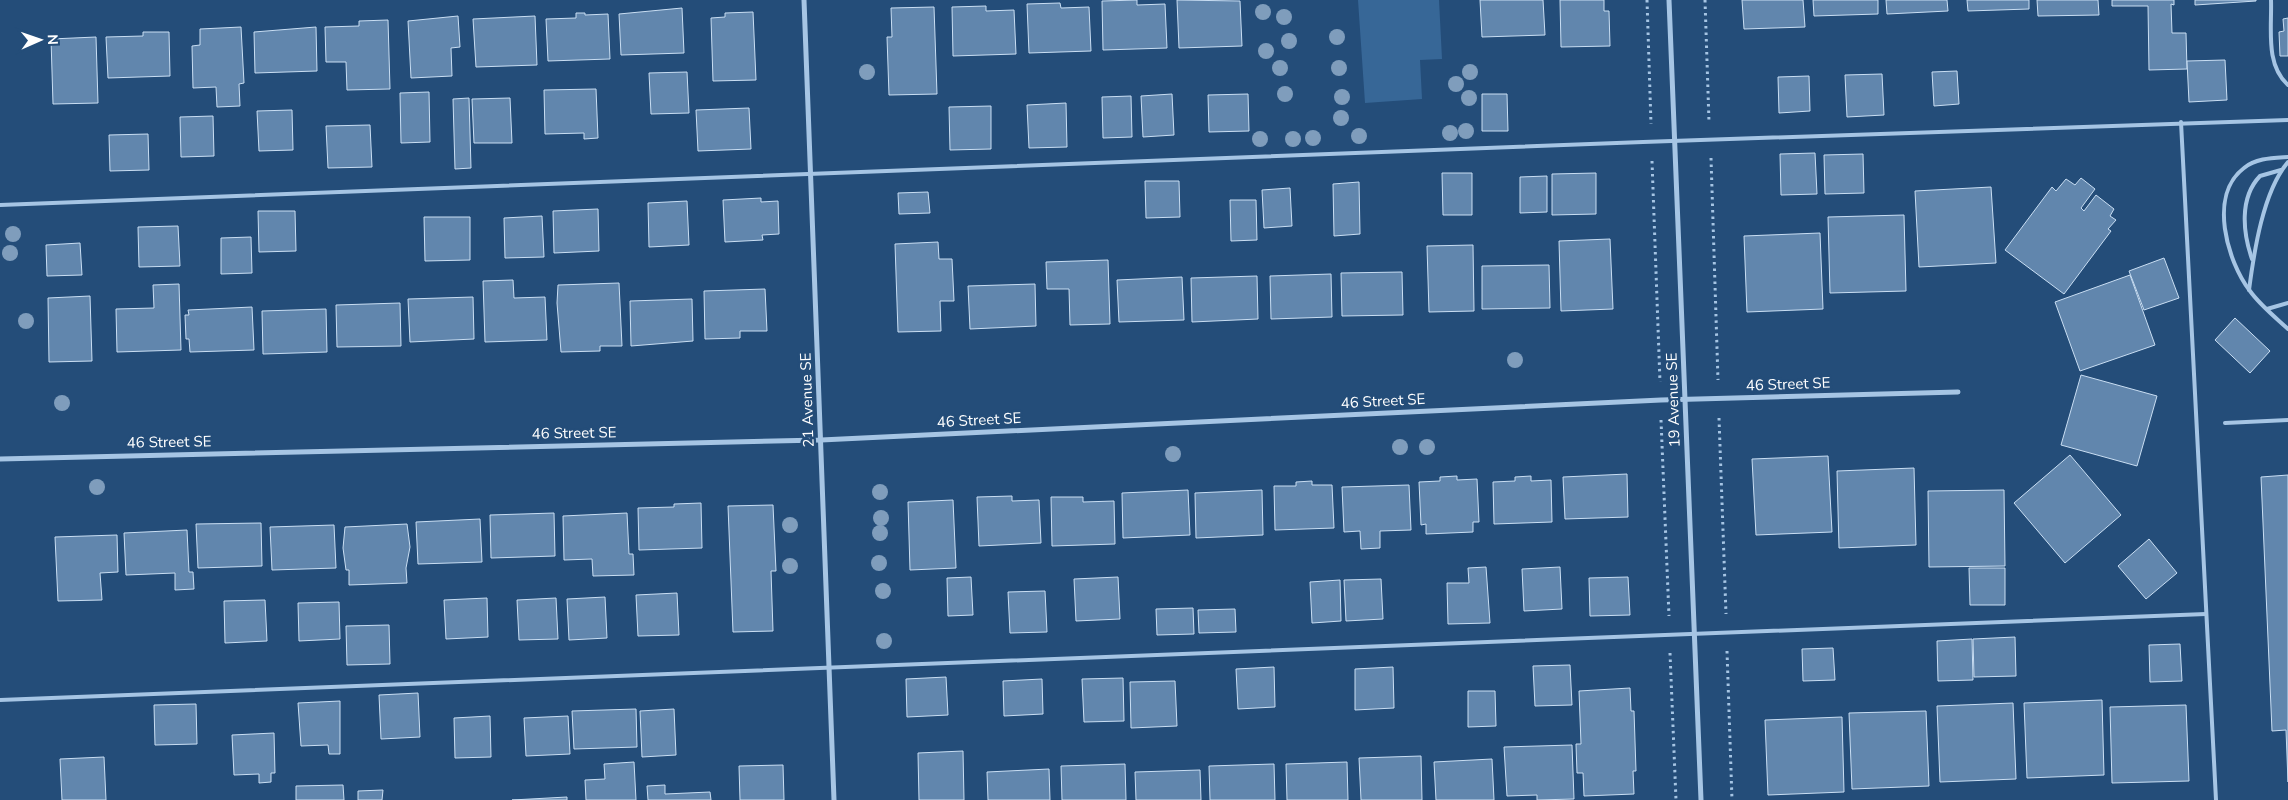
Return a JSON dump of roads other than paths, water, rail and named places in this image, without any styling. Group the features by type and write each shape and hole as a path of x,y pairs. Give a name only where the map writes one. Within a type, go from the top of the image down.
{"street":[{"name":"21 Avenue SE","path":"804,0 834,800"},
{"name":"19 Avenue SE","path":"1669,0 1701,800"},
{"name":"46 Street SE","path":"0,459 821,440 1686,399 1958,392"}],"lane":[{"path":"2271,0 2272,62 2279,77 2288,85"},
{"path":"0,205 2181,122 2288,120"},
{"path":"2181,122 2216,800"},
{"path":"2288,157 2260,160 2244,168 2231,182 2225,197 2224,224 2228,248 2237,271 2249,291 2288,329"},
{"path":"2249,291 2253,260 2271,195 2282,170 2288,162"},
{"path":"2253,260 2244,231 2244,219 2249,195 2260,176 2282,170"},
{"path":"2266,309 2288,304"},
{"path":"2225,423 2288,420"},
{"path":"0,700 2206,614"}]}
